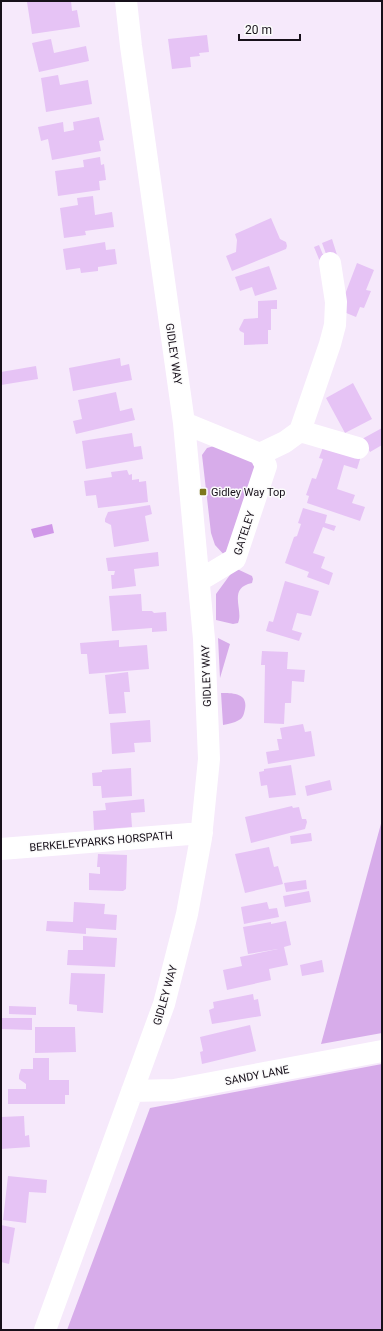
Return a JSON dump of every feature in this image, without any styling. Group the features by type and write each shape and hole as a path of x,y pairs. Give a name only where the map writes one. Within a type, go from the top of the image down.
{"street":[{"name":"GIDLEY WAY","path":"45,1330 164,1004 187,914 202,833 209,759 200,580 184,424 130,46 126,1"},
{"path":"184,424 260,454 285,442 300,431 330,344 335,325 336,302 330,263"},
{"path":"300,431 358,448"},
{"name":"GATELEY","path":"200,580 235,560 266,466 260,454"},
{"name":"BERKELEYPARKS HORSPATH","path":"1,849 202,833"},
{"name":"SANDY LANE","path":"132,1091 174,1090 382,1051"}],"shaded area":[{"path":"214,446 248,456 259,470 227,558 215,545 211,533 202,455 207,448"},
{"path":"52,524 54,533 34,538 31,529"},
{"path":"235,568 252,576 253,579 252,583 244,586 238,594 239,618 238,623 233,624 216,620 216,594"},
{"path":"218,638 230,644 220,678"},
{"path":"221,693 239,695 244,700 245,709 243,716 233,723 223,725"},
{"path":"382,820 382,1033 321,1044"},
{"path":"382,1064 382,1330 67,1330 150,1108"}],"building":[{"path":"71,1 72,11 77,10 80,27 32,34 27,2"},
{"path":"207,35 209,52 199,53 200,56 190,57 191,67 172,69 168,39"},
{"path":"51,39 54,53 86,46 89,61 39,72 32,43"},
{"path":"58,75 60,85 88,80 92,104 46,112 41,78"},
{"path":"99,117 104,140 99,141 101,151 52,160 48,139 41,141 38,127 63,122 64,132 74,130 73,122"},
{"path":"100,157 101,165 104,164 106,180 99,181 100,190 58,196 55,171 84,167 83,160"},
{"path":"93,196 95,215 112,212 114,227 85,231 86,235 64,238 60,208 78,205 77,198"},
{"path":"271,218 280,239 286,242 286,249 232,271 226,256 236,252 237,240 235,234"},
{"path":"332,239 338,258 329,262 322,243"},
{"path":"105,242 106,250 115,249 117,264 98,267 98,271 81,273 80,268 66,270 63,249"},
{"path":"319,245 326,262 321,264 314,247"},
{"path":"357,263 374,270 366,290 371,291 364,308 360,307 356,317 339,310"},
{"path":"269,266 277,289 255,296 252,287 240,291 235,277"},
{"path":"277,300 277,309 271,309 271,330 268,330 268,344 244,345 244,333 239,329 244,319 258,318 258,301"},
{"path":"120,358 121,366 129,364 132,380 73,391 69,368"},
{"path":"36,366 38,379 1,385 1,372"},
{"path":"353,383 372,419 345,433 326,398"},
{"path":"116,392 120,411 132,408 135,420 76,434 73,421 82,419 78,400"},
{"path":"382,428 382,445 370,452 362,439"},
{"path":"132,433 134,447 141,446 143,459 86,469 82,441"},
{"path":"325,442 361,456 357,469 344,465 337,489 355,495 352,503 365,507 360,521 307,503 309,496 306,495 312,478 316,479 323,459 319,458"},
{"path":"127,470 129,475 132,474 132,480 139,479 139,482 146,481 148,502 98,508 96,495 86,496 84,481 112,477 111,472"},
{"path":"150,505 152,514 145,516 149,541 114,547 111,525 105,522 108,512"},
{"path":"303,508 327,515 325,523 336,526 334,531 323,527 313,553 325,557 321,568 333,573 329,585 307,577 309,572 285,563 294,537 297,536 301,524 298,523"},
{"path":"158,552 159,566 134,569 136,586 112,589 111,575 114,575 115,571 108,571 106,558"},
{"path":"285,581 319,591 311,616 297,613 292,630 302,633 299,641 266,631 269,621 273,622"},
{"path":"141,594 142,611 152,611 154,613 166,612 167,631 152,632 152,628 112,631 109,596"},
{"path":"119,640 119,647 147,645 149,669 89,674 87,654 81,654 80,643"},
{"path":"262,651 288,652 287,669 305,670 304,682 292,681 291,703 285,703 284,724 264,723 265,665 261,665"},
{"path":"128,672 130,692 124,692 126,713 109,714 105,675"},
{"path":"150,720 151,742 134,743 135,752 112,754 110,723"},
{"path":"303,724 305,732 311,731 315,756 268,764 266,752 279,750 277,739 282,739 280,728"},
{"path":"291,765 296,795 269,798 267,785 261,786 259,772 264,771 264,769"},
{"path":"131,768 132,796 102,798 101,786 93,786 92,773 102,772 102,770"},
{"path":"330,780 332,790 307,796 305,786"},
{"path":"144,799 145,812 131,813 132,827 94,830 93,811 106,810 105,803"},
{"path":"292,806 293,808 299,807 302,819 306,819 307,822 305,829 251,843 245,817"},
{"path":"311,833 312,841 291,844 290,836"},
{"path":"269,847 274,867 278,866 283,884 245,893 235,854"},
{"path":"98,854 127,855 126,889 123,891 89,890 89,873 100,874 100,867 97,867"},
{"path":"306,880 307,889 286,892 284,883"},
{"path":"309,891 311,902 285,907 283,896"},
{"path":"74,902 105,904 104,914 117,915 116,930 86,928 86,934 46,931 47,921 73,922"},
{"path":"267,902 269,909 277,908 279,917 244,924 241,907"},
{"path":"286,921 291,945 284,947 288,965 269,969 271,980 227,990 223,970 242,966 240,957 278,949 248,954 243,927"},
{"path":"83,936 117,938 115,967 67,965 68,950 83,950"},
{"path":"322,960 324,972 302,976 300,965"},
{"path":"71,973 105,974 103,1013 77,1011 77,1005 69,1004"},
{"path":"253,994 254,1000 258,999 261,1016 212,1024 209,1010 214,1008 213,1002"},
{"path":"9,1006 36,1007 36,1015 9,1014"},
{"path":"1,1018 32,1018 32,1030 1,1029"},
{"path":"250,1025 256,1051 202,1064 200,1052 203,1051 200,1037"},
{"path":"35,1027 75,1027 76,1052 35,1053"},
{"path":"33,1058 49,1058 49,1080 69,1080 69,1095 65,1095 65,1104 8,1104 8,1089 26,1089 26,1084 19,1079 19,1075 21,1069 33,1069"},
{"path":"24,1116 25,1136 29,1135 30,1147 1,1149 1,1117"},
{"path":"8,1176 47,1180 46,1193 29,1192 26,1223 3,1220"},
{"path":"1,1225 15,1228 9,1264 1,1262"}],"place":[{"name":"Gidley Way Top","path":"203,492"}]}
